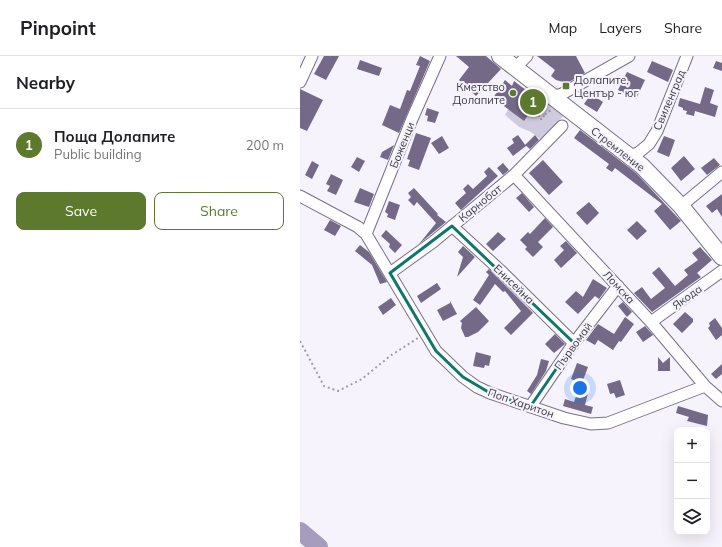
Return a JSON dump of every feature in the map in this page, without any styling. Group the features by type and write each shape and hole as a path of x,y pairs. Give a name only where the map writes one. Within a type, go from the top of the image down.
{"street":[{"path":"300,82 312,56"},
{"name":"Боженци","path":"366,234 412,119 440,56"},
{"name":"Стремление","path":"500,56 642,166 668,191 722,257"},
{"path":"515,68 526,56"},
{"path":"552,97 562,94 629,56"},
{"path":"676,86 679,56"},
{"name":"Свиленград","path":"629,156 638,153 649,144 657,132 687,56"},
{"name":"Карнобат","path":"390,273 433,242 514,175 562,126"},
{"path":"681,206 722,172"},
{"name":"Ломска","path":"514,175 651,322 705,386 722,401"},
{"name":"Поп Харитон","path":"300,196 358,227 366,234 436,351 463,377 477,387 530,407 564,418 591,424 608,423 705,386"},
{"name":"Енисейна","path":"452,226 501,271 574,343"},
{"name":"Якода","path":"651,322 722,271"},
{"name":"Първомай","path":"530,407 574,343 618,286"}],"path":[{"path":"300,341 324,386 338,391 362,378 390,356 426,333"}],"highlighted area":[{"path":"452,226 574,343 530,407 490,393 463,377 436,351 390,273"}],"shaded area":[{"path":"542,95 565,114 549,132 540,139 531,132 519,127 505,115 508,109 524,120"}],"building":[{"path":"324,56 339,56 326,80 314,74"},
{"path":"420,56 430,61 399,133 382,125 390,105 400,109 407,90 410,91 420,66 416,65"},
{"path":"456,56 486,56 501,69 476,96 459,80 469,67"},
{"path":"537,56 576,56 585,73 567,83 556,80 551,76 555,70"},
{"path":"360,60 382,68 379,76 357,69"},
{"path":"652,61 673,70 668,82 647,72"},
{"path":"716,61 722,63 722,71 713,68"},
{"path":"627,72 645,80 636,99 618,90"},
{"name":"Кметство Долапите","path":"505,80 512,86 514,81 539,100 524,121 493,98"},
{"path":"705,87 714,90 710,103 718,106 715,117 695,111 694,116 686,114 687,111 678,106 680,98 700,104"},
{"path":"300,89 323,100 307,131 300,128"},
{"path":"591,94 603,102 597,112 584,104"},
{"path":"427,108 439,112 435,123 427,121 428,116 425,115"},
{"path":"580,130 636,173 681,221 670,230 654,211 662,204 615,168 612,172 606,168 609,164 574,138"},
{"path":"416,133 431,138 419,170 408,166 410,160 407,159"},
{"path":"518,135 526,146 513,156 507,148 514,143 512,139"},
{"path":"535,135 539,140 530,149 525,145"},
{"path":"442,136 449,148 439,154 431,143"},
{"path":"664,136 675,140 669,157 657,152"},
{"path":"394,145 388,160 380,157 382,152"},
{"path":"684,156 695,169 681,181 671,168"},
{"path":"357,157 365,161 359,172 351,167"},
{"path":"714,158 720,165 707,175 701,168"},
{"path":"543,160 563,182 549,195 529,173"},
{"path":"312,161 319,165 312,179 305,175"},
{"path":"503,163 509,170 503,175 497,168"},
{"path":"489,167 498,176 461,210 455,203 466,193 463,189 468,184 473,189 487,176 484,172"},
{"path":"331,174 343,180 336,195 327,191 330,186 326,184"},
{"path":"360,188 374,194 369,207 354,202"},
{"path":"414,188 438,214 437,215 446,222 419,244 436,223 417,202 414,206 408,200 411,197 408,193"},
{"path":"522,193 534,207 529,212 516,198"},
{"path":"722,194 722,217 717,209 712,213 706,206"},
{"path":"389,201 400,205 395,220 387,217 388,214 385,212"},
{"path":"589,202 599,213 587,225 576,213"},
{"path":"545,218 553,227 538,242 543,247 533,257 525,249 527,247 520,240 528,232 530,234"},
{"path":"330,220 341,226 335,236 324,230"},
{"path":"637,221 647,231 637,240 627,230"},
{"path":"386,230 402,245 395,253 389,247 390,244 381,236"},
{"path":"498,232 506,239 493,251 486,244"},
{"path":"566,241 577,253 561,268 554,260 564,250 560,246"},
{"path":"360,245 369,252 387,282 380,284 372,265 355,251"},
{"path":"463,246 475,257 457,277 463,257 458,252"},
{"path":"700,247 712,260 697,273 701,277 652,312 634,293 642,287 651,299 665,288 652,273 659,267 675,286 688,275 684,270 698,260 692,253"},
{"path":"489,269 533,313 511,335 504,328 521,311 505,291 503,292 495,284 480,305 473,300 489,275 486,272"},
{"path":"593,279 607,288 599,299 595,296 578,314 565,302 576,291 583,297"},
{"path":"437,283 441,289 421,303 417,296"},
{"path":"391,298 396,305 383,315 378,307"},
{"path":"450,301 457,314 443,321 437,310 450,303"},
{"path":"623,302 632,312 627,317 618,306"},
{"path":"476,307 489,321 478,332 465,337 461,328 462,323 460,321"},
{"path":"685,312 693,319 693,322 682,333 673,324"},
{"path":"625,317 634,324 613,350 598,340 595,345 586,340 598,324 614,334"},
{"path":"715,318 722,328 722,335 716,340 708,328 710,326 709,323"},
{"path":"645,326 653,335 643,342 636,332"},
{"path":"555,334 565,344 554,353 545,344"},
{"path":"476,352 491,356 489,366 485,365 484,368 473,366"},
{"path":"658,357 663,363 670,357 670,371 658,371"},
{"path":"541,359 549,361 546,371 531,394 527,391 537,375"},
{"path":"577,363 588,367 582,383 571,379"},
{"path":"722,364 722,374 716,379 711,374"},
{"path":"620,380 625,395 616,398 614,393 610,394 607,384"},
{"path":"578,390 588,393 585,405 593,407 591,414 563,406 565,399 574,402"},
{"path":"678,406 708,415 707,426 687,421 689,417 676,413"}],"waterway":[{"path":"300,531 319,547"}],"place":[{"name":"Долапите, Център - юг","path":"566,86"},
{"name":"Кметство Долапите","path":"513,93"},
{"name":"Поща Долапите","path":"533,102"}]}
